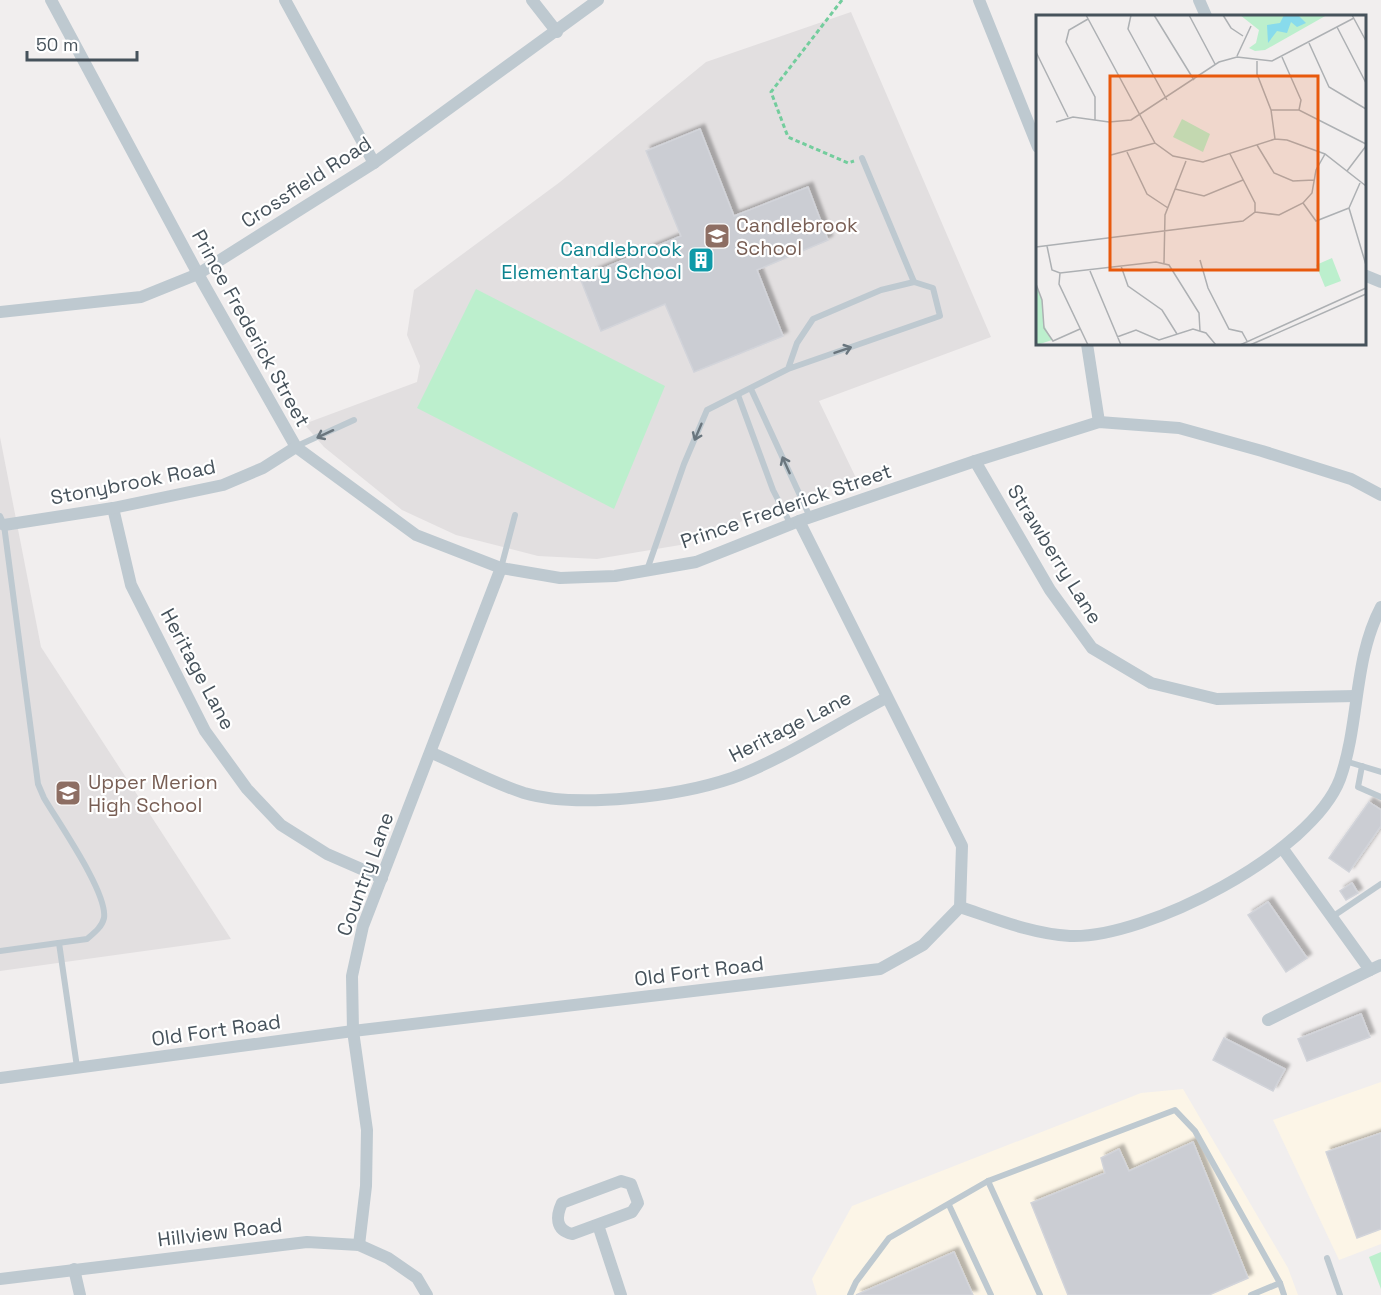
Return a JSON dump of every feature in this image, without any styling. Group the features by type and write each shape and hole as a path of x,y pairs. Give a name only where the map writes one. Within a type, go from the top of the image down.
{"street":[{"name":"Prince Frederick Street","path":"51,0 198,274 296,447 416,535 501,568 560,578 615,576 696,562 800,521 975,461 1099,422 1179,428 1351,479 1381,495"},
{"path":"285,0 374,163"},
{"path":"532,0 557,32"},
{"name":"Crossfield Road","path":"0,312 141,297 198,274 374,163 598,0"},
{"path":"979,0 1036,142"},
{"path":"1199,0 1206,15"},
{"path":"1366,275 1381,282"},
{"path":"1087,345 1099,422"},
{"name":"Stonybrook Road","path":"2,521 113,507 223,485 263,468 296,447"},
{"name":"Strawberry Lane","path":"975,461 1050,590 1092,648 1151,683 1217,699 1356,696"},
{"name":"Heritage Lane","path":"113,507 131,585 205,731 247,789 281,825 327,854 382,878"},
{"path":"800,521 886,698 962,846 960,907 1020,928 1071,936 1121,928 1224,888 1283,849 1316,817 1339,781 1351,738 1356,696 1370,628 1381,607"},
{"name":"Country Lane","path":"359,1245 366,1185 367,1130 353,1031 352,976 363,926 432,753 501,568"},
{"name":"Heritage Lane","path":"432,753 525,793 569,800 626,798 690,788 732,778 886,698"},
{"path":"1268,1020 1376,968 1332,917 1283,849"},
{"name":"Old Fort Road","path":"0,1078 353,1031 880,969 923,945 960,907"},
{"path":"621,1181 631,1184 638,1203 632,1212 598,1225 572,1234 565,1233 556,1215 562,1203 621,1181"},
{"path":"598,1225 621,1295"},
{"name":"Hillview Road","path":"0,1279 307,1242 359,1245 388,1258 417,1278 427,1295"},
{"path":"74,1269 80,1295"}],"lane":[{"path":"862,158 914,282"},
{"path":"647,570 684,464 707,410 788,369 940,316 933,288 914,282 881,290 813,319 797,343 788,369"},
{"path":"751,388 800,521"},
{"path":"738,395 773,490 800,521"},
{"path":"296,447 354,420"},
{"path":"501,568 515,515"},
{"path":"0,951 87,939 98,930 104,917 102,902 92,879 38,784 2,521"},
{"path":"1345,761 1381,772"},
{"path":"1362,766 1358,787 1381,797"},
{"path":"1332,917 1381,884"},
{"path":"59,943 77,1068"},
{"path":"850,1295 856,1282 889,1238 988,1181 1175,1110 1195,1131 1280,1283 1284,1295"},
{"path":"988,1181 1040,1295"},
{"path":"949,1205 991,1295"},
{"path":"1327,1258 1340,1295"},
{"path":"1251,1295 1280,1283"}],"path":[{"path":"842,0 771,92 788,137 848,163 862,158"}],"shaded area":[{"name":"Candlebrook School","path":"851,12 991,337 819,401 856,478 811,493 686,544 597,559 538,556 456,535 402,510 324,447 304,424 417,382 420,366 407,335 414,290 560,182 706,62"},
{"name":"Upper Merion High School","path":"0,437 41,647 231,939 0,971"},
{"path":"1381,1082 1381,1244 1339,1260 1273,1120"},
{"path":"1183,1089 1288,1268 1298,1295 817,1295 812,1279 852,1206 1141,1093"}],"green space":[{"path":"476,289 665,386 614,509 417,408"},
{"path":"1381,1252 1381,1289 1369,1257"}],"building":[{"name":"Candlebrook Elementary School","path":"700,129 734,216 808,187 828,240 757,270 783,336 694,372 665,304 601,331 580,278 681,236 646,151"},
{"path":"1369,802 1381,810 1381,826 1349,872 1329,858"},
{"path":"1352,883 1358,893 1346,900 1340,891"},
{"path":"1268,902 1307,958 1286,972 1248,915"},
{"path":"1361,1014 1370,1037 1307,1061 1298,1039"},
{"path":"1224,1038 1285,1069 1273,1091 1213,1060"},
{"path":"1381,1133 1381,1229 1357,1238 1326,1152"},
{"path":"1193,1142 1248,1278 1209,1295 1068,1295 1031,1203 1105,1173 1101,1158 1119,1149 1129,1171"},
{"path":"954,1252 973,1295 856,1295"}],"place":[{"name":"Candlebrook School","path":"717,236"},
{"name":"Candlebrook Elementary School","path":"701,260"},
{"name":"Upper Merion High School","path":"68,793"}]}
